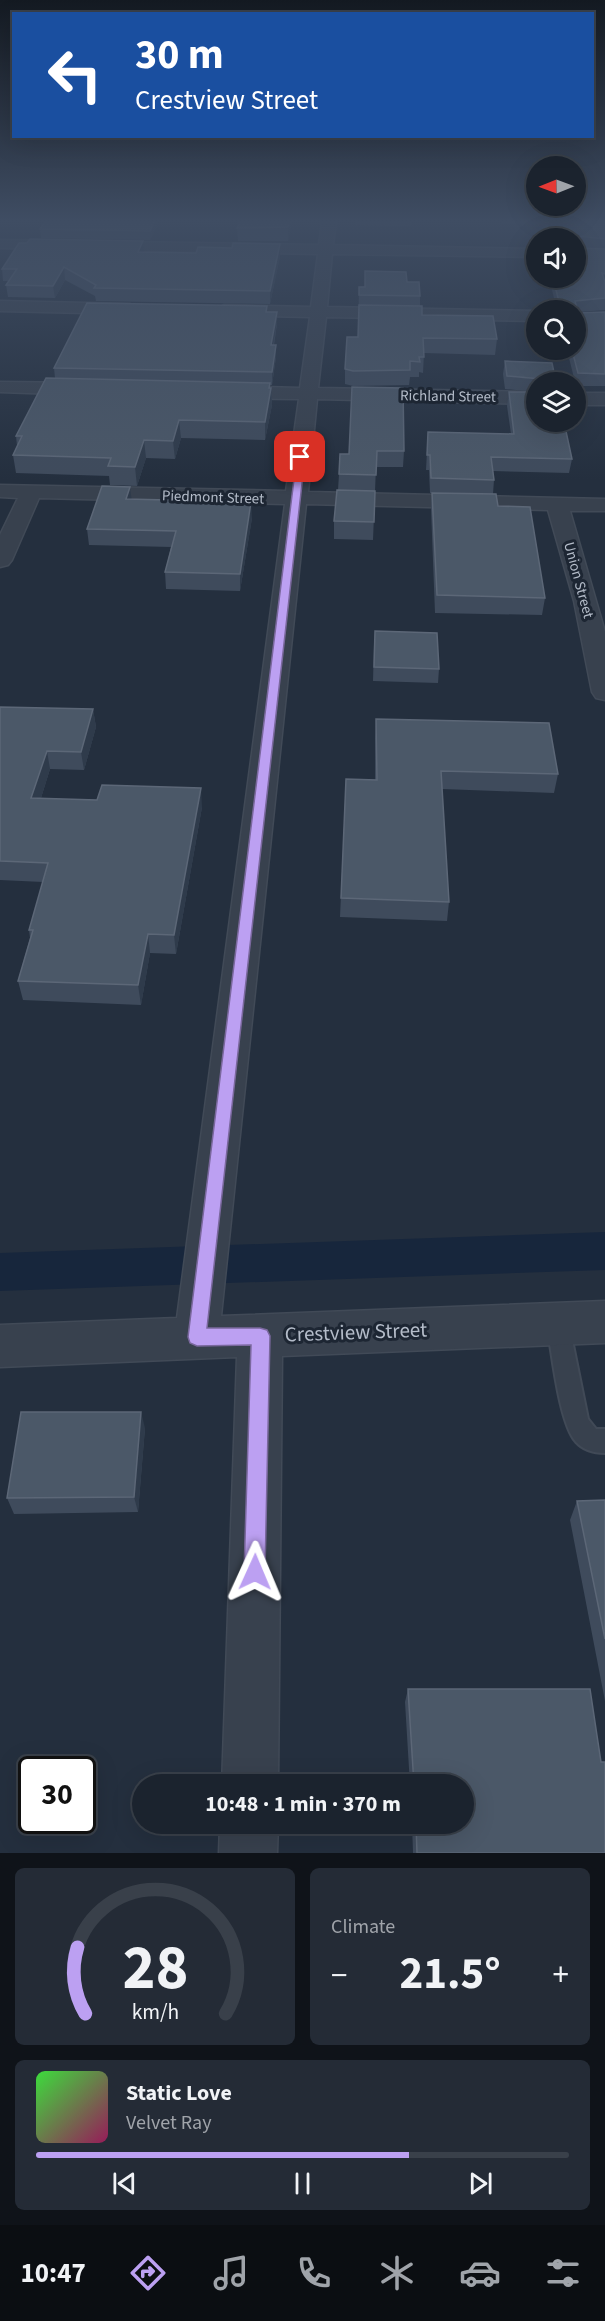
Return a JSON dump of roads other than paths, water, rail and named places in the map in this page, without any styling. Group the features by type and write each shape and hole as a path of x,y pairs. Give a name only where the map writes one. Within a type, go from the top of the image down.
{"street":[{"path":"70,307 142,309"},
{"path":"199,1319 320,307"},
{"path":"212,310 526,316"},
{"path":"0,387 107,389"},
{"name":"Richland Street","path":"213,392 526,398"},
{"path":"586,399 605,399"},
{"name":"Piedmont Street","path":"0,491 605,505"},
{"path":"0,560 31,492"},
{"name":"Union Street","path":"557,504 586,601 605,692"},
{"name":"Crestview Street","path":"0,1346 199,1319 260,1336 605,1322"},
{"path":"250,1774 260,1336"},
{"path":"248,1853 249,1834"}],"lane":[{"path":"558,1324 577,1423 583,1434 594,1442 605,1441"}],"waterway":[{"path":"0,1272 605,1251"}]}
